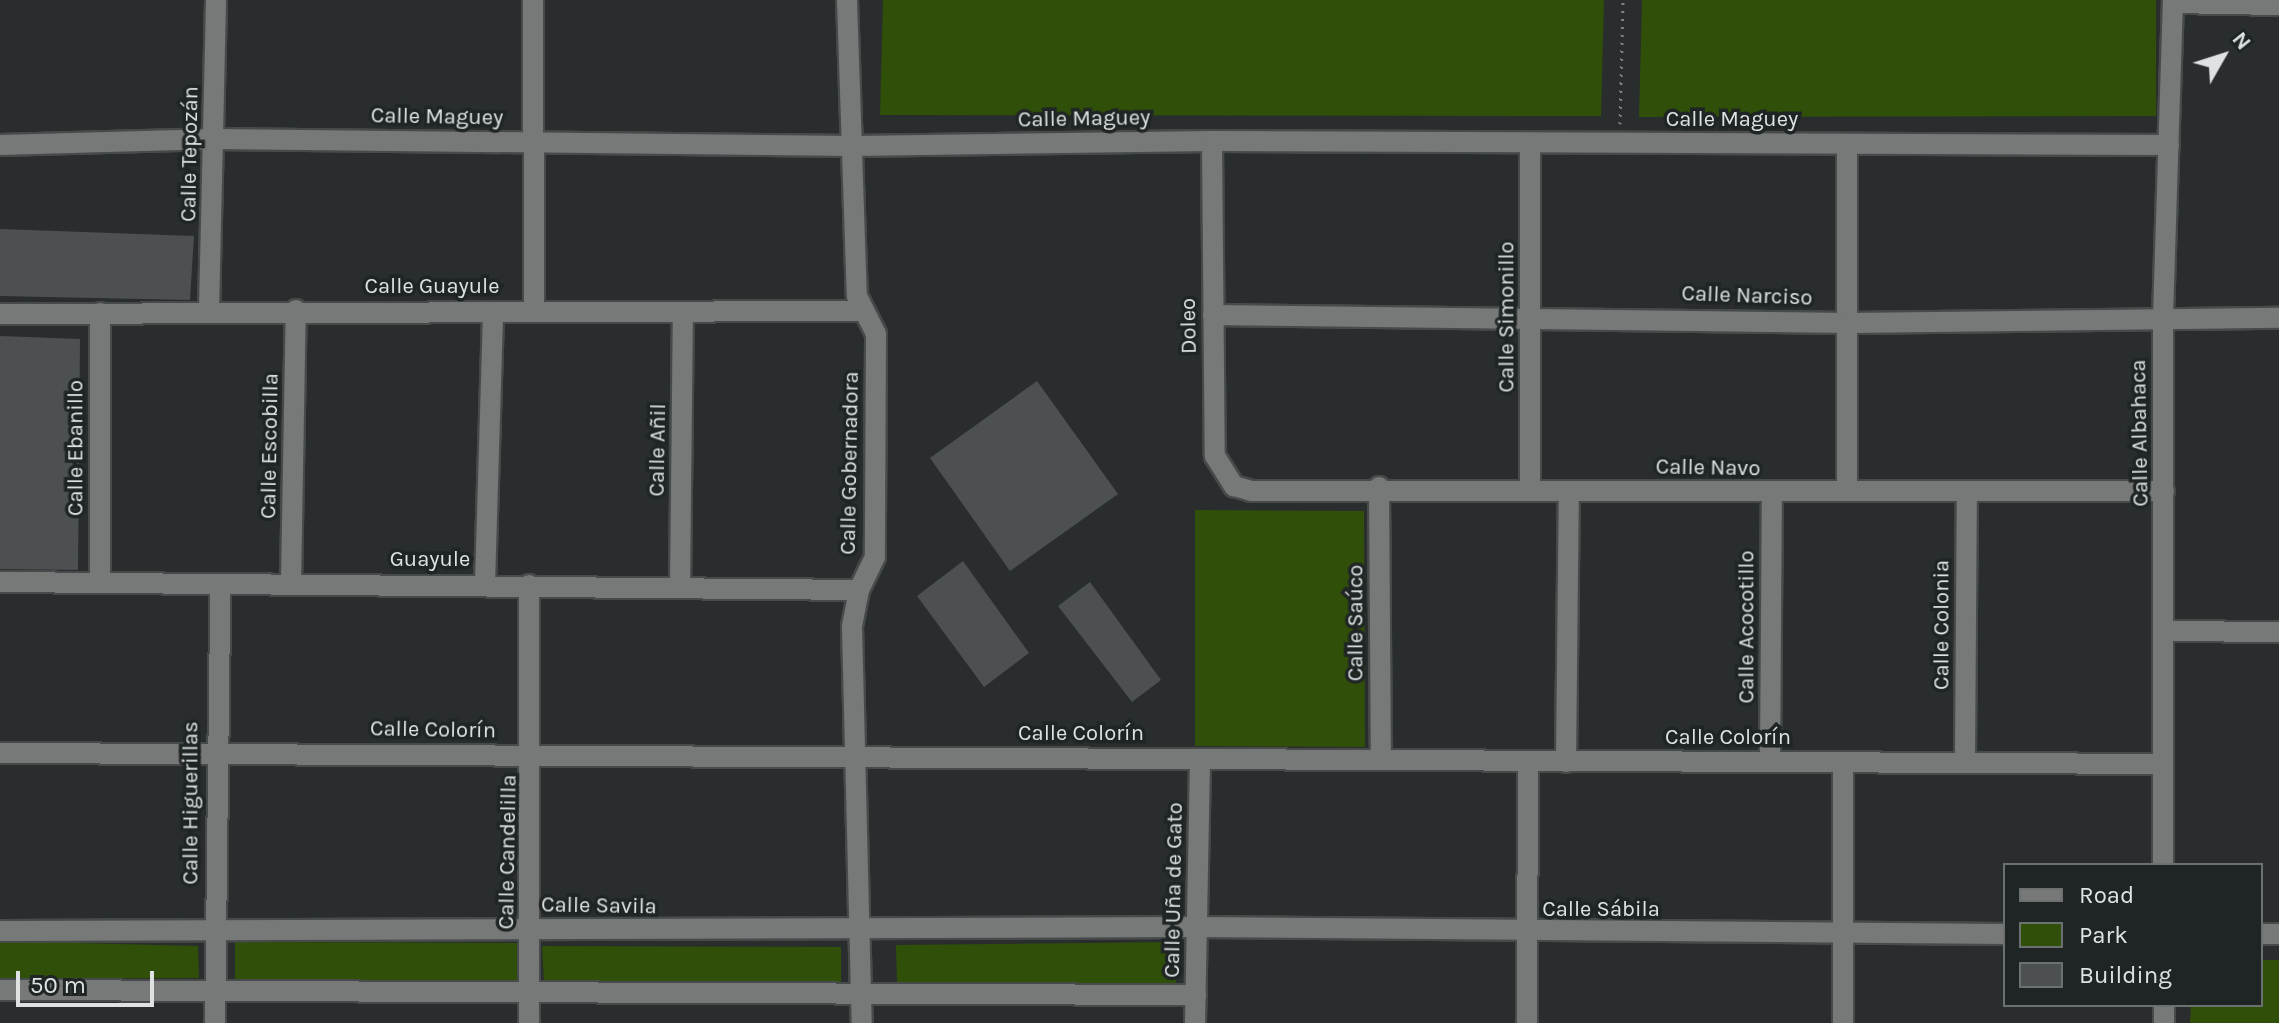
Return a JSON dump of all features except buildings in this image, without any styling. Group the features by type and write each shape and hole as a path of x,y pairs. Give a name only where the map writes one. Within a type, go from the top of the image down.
{"street":[{"name":"Calle Tepozán","path":"209,310 216,0"},
{"path":"533,0 534,311"},
{"name":"Calle Gobernadora","path":"847,0 857,296 876,334 875,557 859,590 852,626 862,1023"},
{"path":"2173,2 2279,5"},
{"name":"Calle Albahaca","path":"2163,863 2161,764 2166,631 2163,317 2173,2"},
{"name":"Calle Maguey","path":"0,145 215,139 853,146 1212,141 1530,146 2169,145"},
{"name":"Doleo","path":"1212,141 1215,456 1220,473 1251,491"},
{"path":"1847,144 1847,488"},
{"name":"Calle Simonillo","path":"1530,146 1533,317 1530,489"},
{"name":"Calle Guayule","path":"0,314 209,310 863,311"},
{"name":"Calle Escobilla","path":"291,583 296,310"},
{"path":"485,584 493,312"},
{"name":"Calle Añil","path":"680,588 683,312"},
{"name":"Calle Ebanillo","path":"100,313 100,582"},
{"name":"Calle Narciso","path":"1213,315 1849,323 2279,318"},
{"name":"Calle Navo","path":"1251,491 1379,487 1569,491 1772,492 1847,488 2164,491"},
{"name":"Calle Saúco","path":"1379,487 1381,759"},
{"path":"1566,762 1569,491"},
{"name":"Calle Colonia","path":"1965,759 1967,491"},
{"name":"Calle Acocotillo","path":"1770,762 1772,492"},
{"name":"Guayule","path":"0,582 485,584 859,590"},
{"name":"Calle Higuerillas","path":"215,1023 214,750 220,584"},
{"name":"Calle Candelilla","path":"529,585 533,756 529,1023"},
{"path":"2166,631 2279,632"},
{"name":"Calle Colorín","path":"0,753 214,750 533,756 1381,759 1528,763 1965,759 2161,764"},
{"name":"Calle Uña de Gato","path":"1195,1023 1200,759"},
{"path":"1843,762 1843,1023"},
{"path":"1527,1023 1528,763"},
{"name":"Calle Savila","path":"0,931 862,931 1197,927"},
{"name":"Calle Sábila","path":"1197,927 1529,934 2003,934"},
{"path":"0,990 863,989 1196,995"}],"path":[{"path":"1620,145 1623,0"}],"green space":[{"path":"883,0 1604,0 1601,116 880,115"},
{"path":"1642,0 2156,0 2156,116 1639,117"},
{"path":"1195,510 1364,511 1365,747 1195,746"},
{"path":"0,941 198,946 199,978 0,979"},
{"path":"235,942 521,943 521,981 235,981"},
{"path":"1177,942 1176,986 897,984 896,945"},
{"path":"542,946 841,947 841,982 544,984"},
{"path":"2263,960 2279,960 2279,1023 2190,1023 2191,1007 2263,1007"}]}
